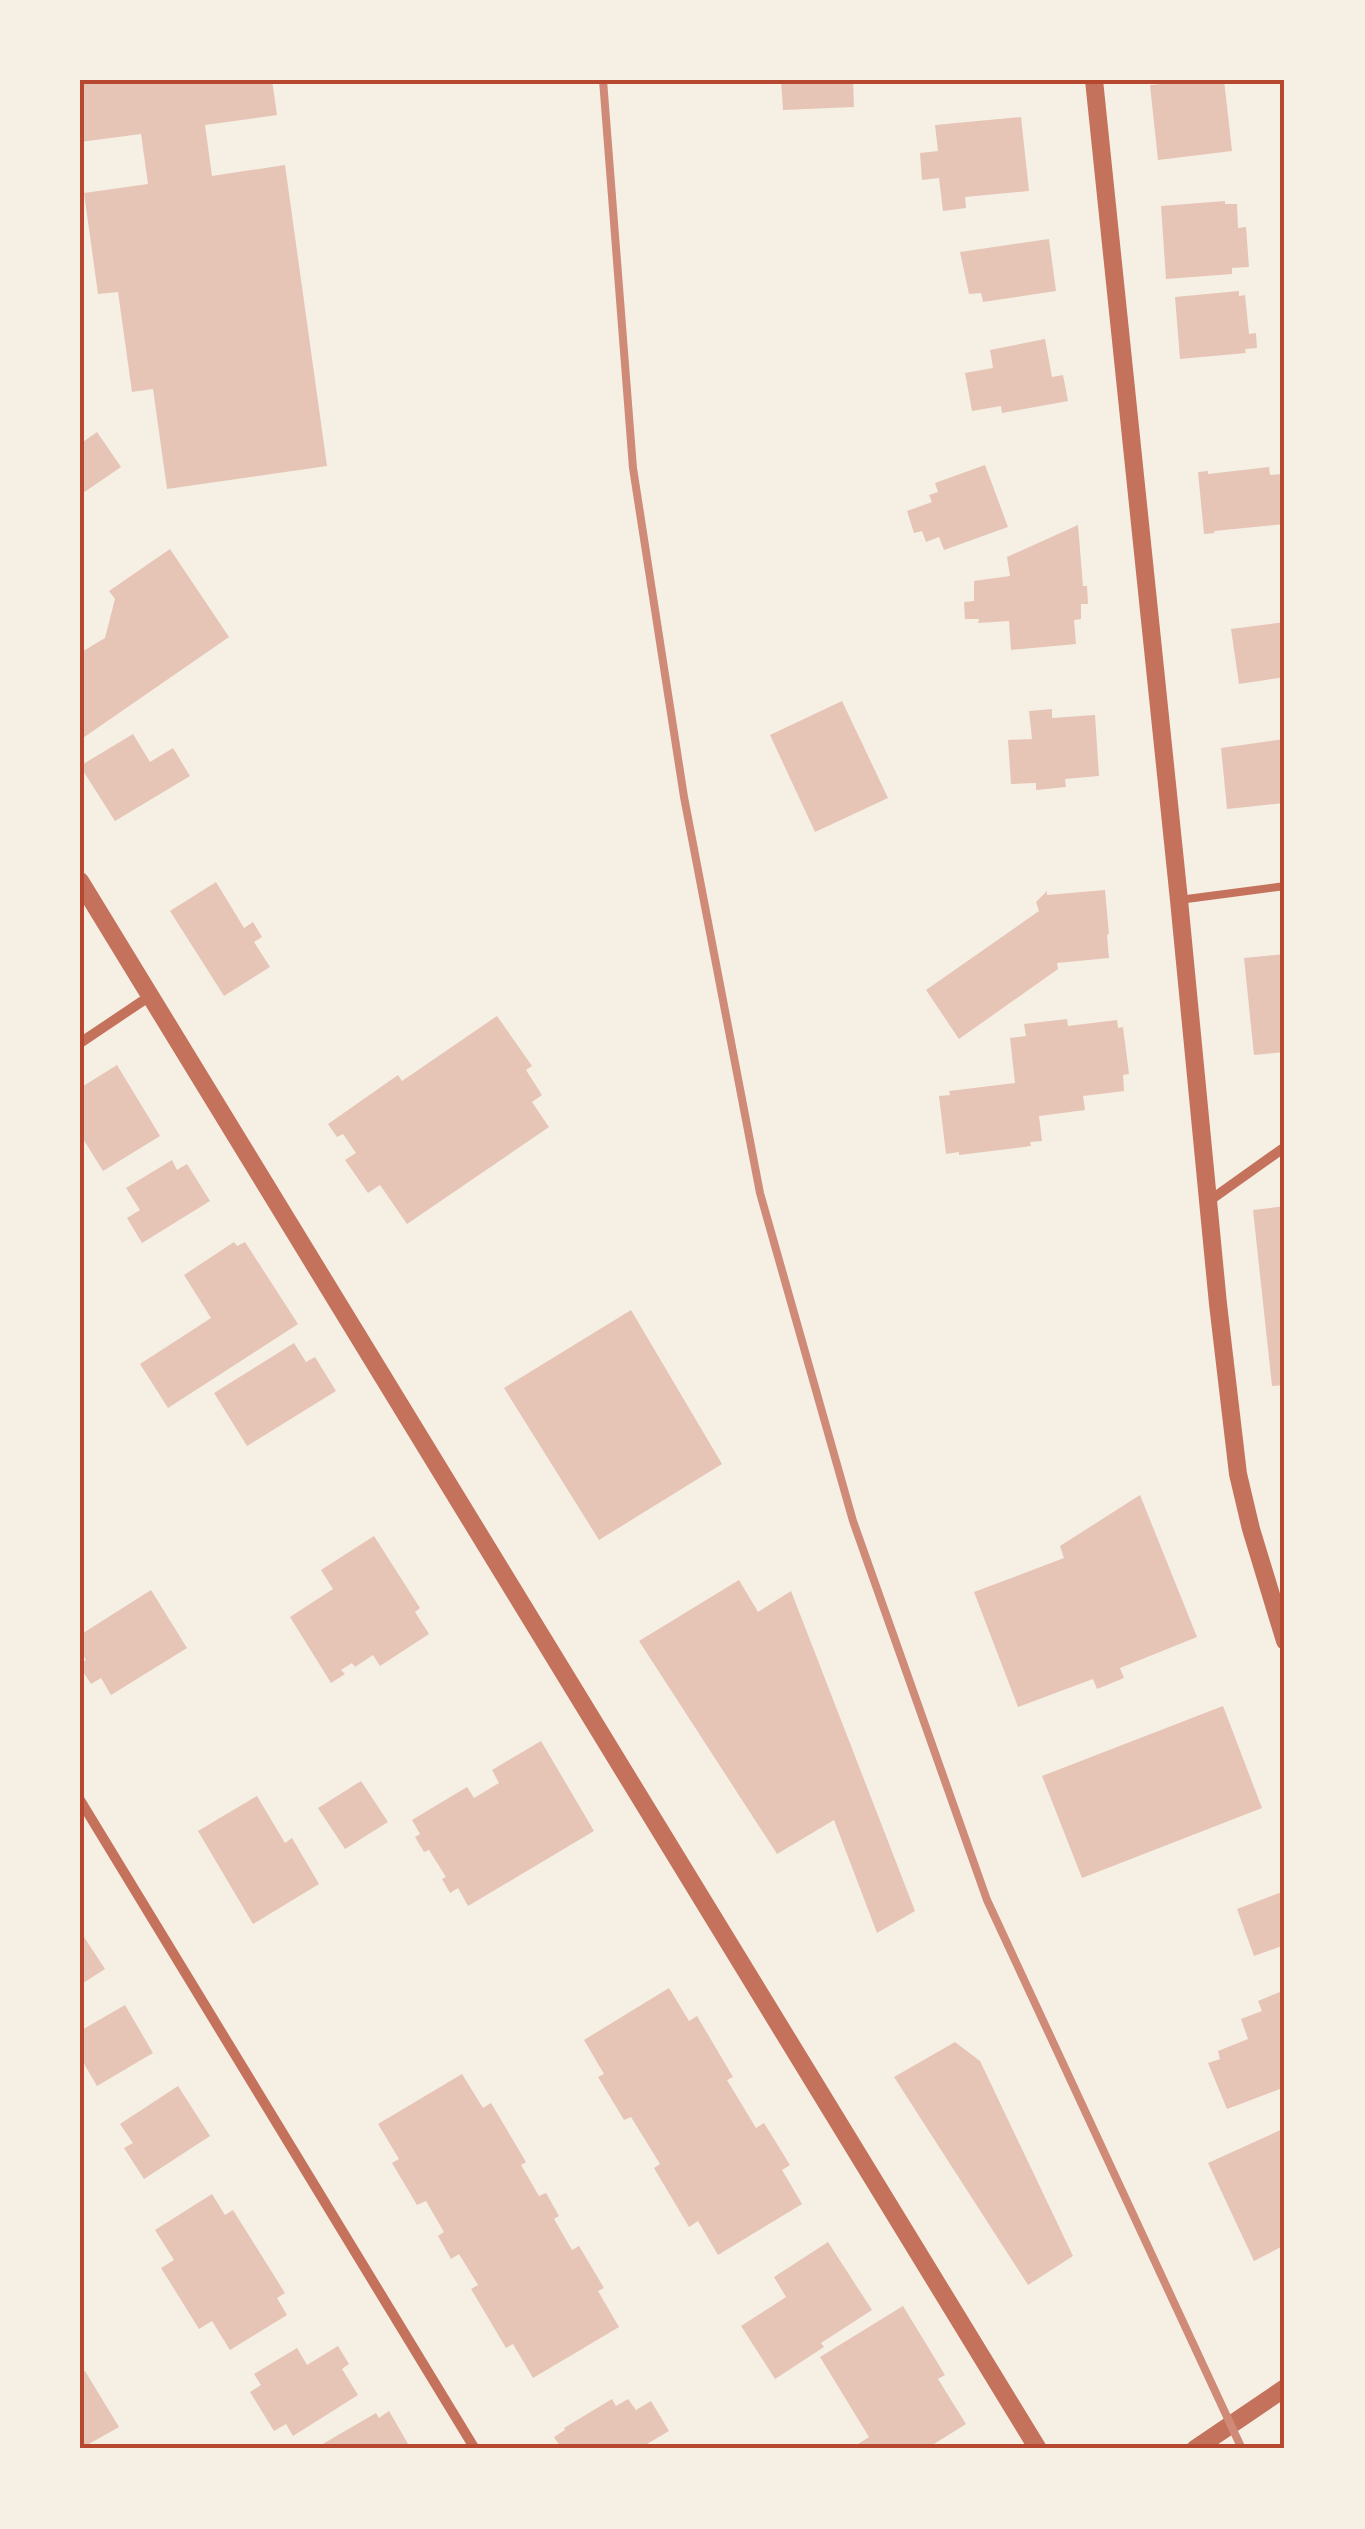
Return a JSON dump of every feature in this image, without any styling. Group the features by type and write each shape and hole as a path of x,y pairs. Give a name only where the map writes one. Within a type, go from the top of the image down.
{"street":[{"path":"1094,80 1238,1474 1250,1530 1285,1641"},
{"path":"80,880 1038,2449"},
{"path":"80,1043 150,996"},
{"path":"1208,1202 1285,1146"},
{"path":"80,1800 475,2449"},
{"path":"1195,2449 1285,2388"}],"lane":[{"path":"1179,900 1285,886"}],"building":[{"path":"80,80 272,80 277,115 205,125 212,176 285,165 327,466 167,489 153,389 132,392 118,292 98,294 84,193 148,184 141,134 80,142"},
{"path":"781,80 853,80 854,107 783,110"},
{"path":"1224,80 1232,151 1158,160 1150,85"},
{"path":"1021,117 1029,191 965,197 966,208 943,211 939,178 922,180 920,153 938,151 935,125"},
{"path":"1225,201 1237,204 1238,228 1246,227 1249,267 1232,268 1232,274 1166,279 1161,206"},
{"path":"1049,239 1056,291 983,302 981,293 969,294 960,252"},
{"path":"1239,291 1239,296 1245,295 1249,334 1256,333 1257,348 1245,349 1246,353 1180,359 1175,297"},
{"path":"1045,339 1052,377 1063,375 1068,401 1002,413 1001,406 972,411 965,373 993,368 990,350"},
{"path":"97,432 121,467 80,495 80,444"},
{"path":"985,465 1008,527 944,550 939,537 926,542 922,531 914,533 907,511 932,502 929,495 938,492 935,483"},
{"path":"1269,467 1270,475 1282,474 1285,524 1204,534 1198,472"},
{"path":"1078,525 1088,604 1081,604 1081,619 1074,620 1076,644 1011,650 1009,621 978,623 979,619 965,619 964,602 974,601 974,581 1010,576 1007,557"},
{"path":"170,549 229,637 80,740 80,653 105,638 115,599 109,591"},
{"path":"1285,622 1285,677 1239,684 1231,629"},
{"path":"842,701 888,798 815,832 770,735"},
{"path":"1052,709 1052,718 1095,715 1099,776 1065,779 1066,787 1036,790 1036,783 1011,784 1008,740 1032,739 1029,711"},
{"path":"133,734 150,762 173,748 190,776 115,821 80,766"},
{"path":"1285,739 1285,803 1227,809 1221,748"},
{"path":"216,882 244,928 253,922 262,937 254,942 270,967 224,996 170,911"},
{"path":"1105,890 1109,958 1057,963 1058,969 959,1039 926,990 1039,911 1036,902 1047,891 1047,895"},
{"path":"1285,954 1285,1052 1254,1055 1244,958"},
{"path":"497,1016 532,1066 526,1070 542,1095 532,1102 549,1127 407,1224 380,1185 368,1193 345,1160 356,1153 343,1134 337,1137 328,1124 398,1075 402,1081"},
{"path":"1067,1019 1068,1026 1117,1020 1118,1028 1123,1027 1129,1074 1123,1075 1124,1091 1083,1096 1085,1110 1039,1116 1042,1141 1030,1142 1031,1146 946,1154 939,1096 950,1095 949,1091 1015,1083 1010,1038 1026,1036 1024,1024"},
{"path":"117,1065 160,1136 103,1171 80,1134 80,1088"},
{"path":"172,1160 177,1170 187,1164 210,1201 142,1243 127,1218 140,1210 126,1188"},
{"path":"1285,1206 1285,1385 1272,1386 1253,1210"},
{"path":"234,1242 237,1246 245,1242 298,1324 168,1408 140,1364 211,1318 184,1275"},
{"path":"631,1310 722,1464 599,1540 504,1388"},
{"path":"294,1343 306,1362 315,1357 336,1391 247,1446 214,1393"},
{"path":"1140,1495 1197,1637 1120,1668 1124,1678 1097,1689 1093,1679 1018,1707 974,1592 1064,1558 1060,1546"},
{"path":"374,1536 420,1608 415,1612 429,1634 380,1666 373,1655 355,1667 352,1663 341,1670 345,1674 331,1683 290,1617 333,1589 321,1570"},
{"path":"739,1580 758,1612 791,1591 915,1911 877,1933 834,1820 777,1854 639,1641"},
{"path":"151,1590 187,1648 111,1695 101,1678 91,1684 80,1667 86,1660 80,1649 80,1635"},
{"path":"1223,1706 1262,1808 1082,1878 1042,1776"},
{"path":"541,1741 594,1831 468,1906 458,1888 450,1893 442,1879 446,1877 429,1850 424,1852 415,1837 420,1834 412,1820 467,1787 474,1798 499,1783 492,1770"},
{"path":"361,1781 388,1822 345,1849 318,1808"},
{"path":"257,1796 285,1843 292,1838 319,1884 253,1924 198,1831"},
{"path":"1282,1892 1285,1945 1254,1956 1237,1909"},
{"path":"80,1931 105,1969 80,1985"},
{"path":"669,1988 689,2021 697,2016 733,2077 727,2080 756,2128 764,2123 790,2165 782,2170 802,2204 718,2255 698,2221 689,2227 654,2168 660,2164 631,2117 624,2120 598,2077 604,2074 584,2040"},
{"path":"1285,1990 1285,2087 1227,2109 1208,2063 1220,2059 1218,2051 1248,2039 1241,2019 1262,2011 1258,2001"},
{"path":"125,2005 153,2053 97,2086 80,2057 80,2031"},
{"path":"955,2042 980,2061 1073,2256 1028,2285 894,2077"},
{"path":"462,2074 483,2108 491,2103 526,2162 521,2165 539,2196 546,2193 559,2216 554,2219 572,2250 579,2246 604,2288 598,2291 619,2327 533,2378 513,2344 506,2348 471,2289 478,2285 459,2254 451,2259 438,2236 444,2232 426,2201 417,2205 392,2163 399,2159 378,2124"},
{"path":"178,2086 210,2136 144,2179 124,2148 133,2143 120,2124"},
{"path":"1285,2128 1285,2245 1254,2261 1208,2163"},
{"path":"212,2194 225,2215 233,2210 285,2293 277,2298 287,2315 230,2350 212,2321 199,2329 161,2268 174,2260 155,2230"},
{"path":"828,2242 872,2310 775,2379 741,2326 786,2297 774,2277"},
{"path":"903,2306 945,2375 938,2379 966,2424 926,2449 857,2449 855,2446 869,2437 820,2357"},
{"path":"338,2346 349,2364 342,2369 358,2395 293,2436 286,2424 274,2431 250,2392 261,2385 254,2374 297,2348 307,2365"},
{"path":"85,2371 119,2427 80,2449 80,2374"},
{"path":"612,2399 616,2406 628,2399 636,2410 651,2401 669,2431 643,2449 562,2449 554,2437"},
{"path":"389,2411 411,2449 314,2449 376,2413 379,2418"}],"railway":[{"path":"603,80 633,468 684,797 760,1193 853,1521 987,1900 1242,2449"}]}
